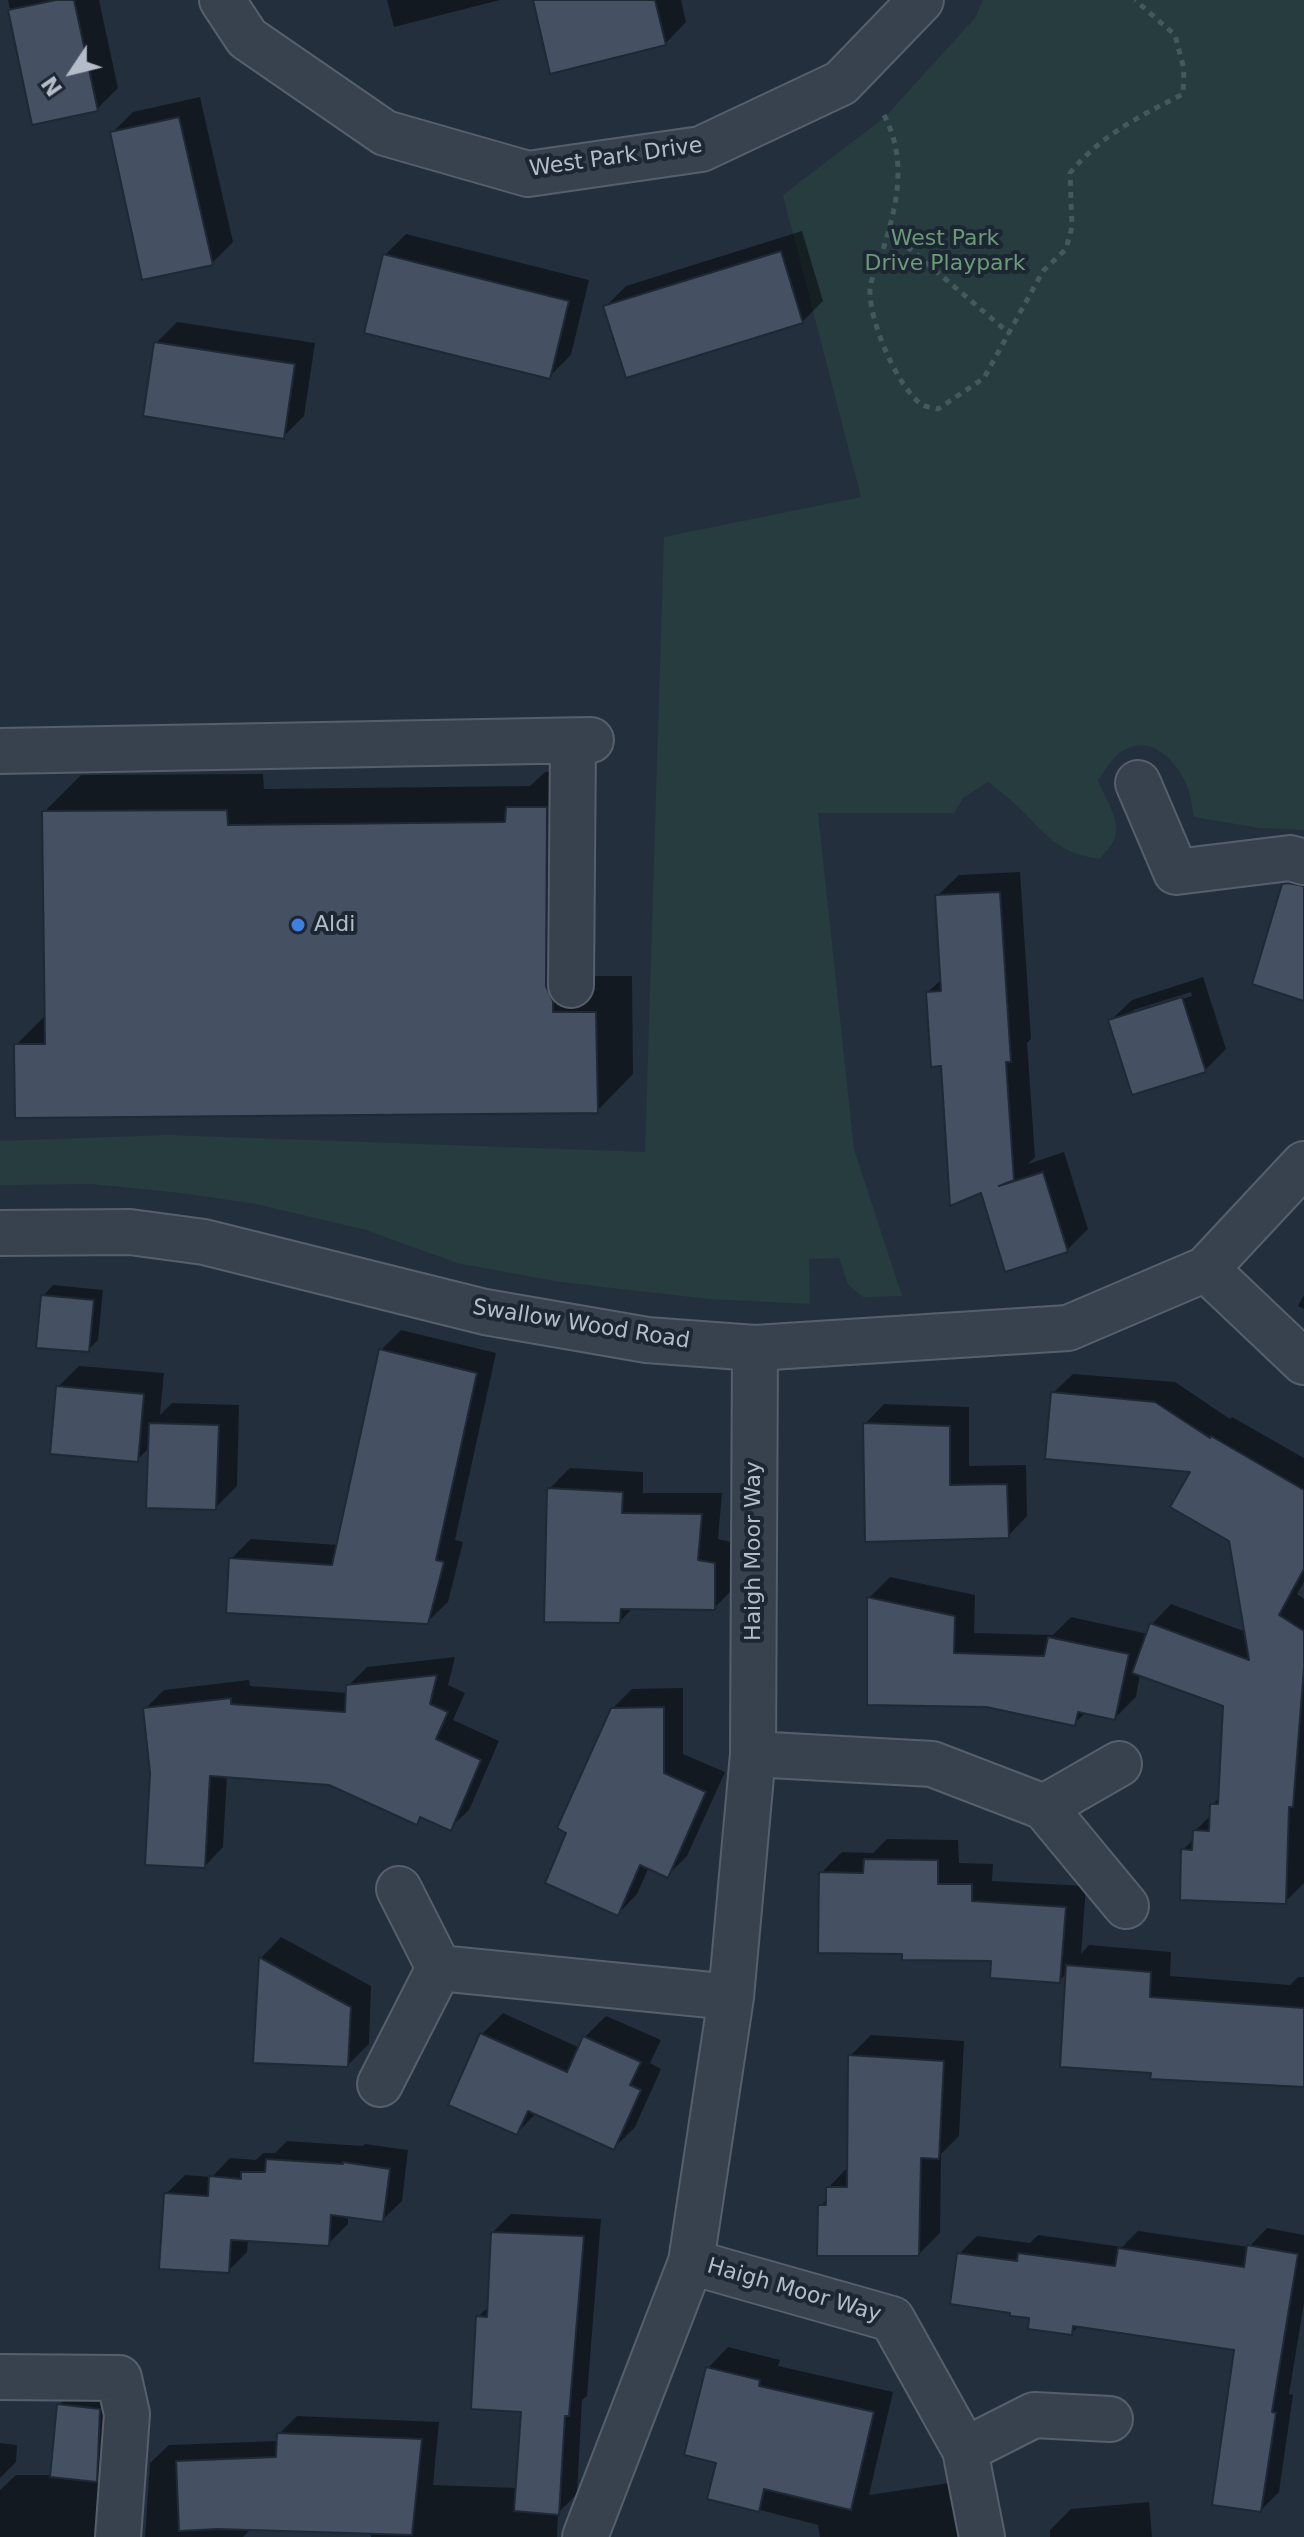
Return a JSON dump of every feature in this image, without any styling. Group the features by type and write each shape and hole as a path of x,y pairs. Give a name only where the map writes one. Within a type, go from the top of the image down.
{"street":[{"name":"West Park Drive","path":"222,0 247,38 385,133 528,174 701,149 841,83 921,0"},
{"path":"0,751 582,741 571,985"},
{"path":"1138,783 1176,872 1290,858 1304,862"},
{"name":"Swallow Wood Road","path":"0,1233 130,1232 204,1242 485,1312 647,1340 755,1348 1068,1328 1206,1269 1304,1164"},
{"path":"1206,1269 1304,1362"},
{"name":"Haigh Moor Way","path":"585,2537 691,2262 731,1997 753,1754 755,1348"},
{"path":"753,1754 932,1764 1044,1807 1126,1906"},
{"path":"1044,1807 1119,1764"},
{"path":"399,1889 439,1968"},
{"path":"439,1968 731,1997"},
{"path":"380,2084 439,1968"},
{"name":"Haigh Moor Way","path":"691,2262 892,2319 965,2450 982,2537"},
{"path":"0,2377 119,2378 127,2414 118,2537"},
{"path":"965,2450 1034,2415 1110,2419"}],"path":[{"path":"859,64 895,135 900,168 889,231 869,291 875,327 893,367 922,405 938,409 984,378 1043,271 1066,249 1072,227 1070,173 1088,151 1123,124 1183,94 1184,69 1175,35 1135,0"},
{"path":"889,231 1010,334"}],"green space":[{"name":"West Park Drive Playpark","path":"983,0 1304,0 1304,830 1259,828 1194,817 1190,793 1174,764 1156,749 1146,746 1124,750 1113,759 1098,780 1116,830 1109,849 1099,859 1061,847 988,782 963,798 954,813 818,813 854,1149 902,1296 863,1297 848,1284 839,1258 809,1259 810,1304 709,1299 560,1282 457,1263 366,1230 256,1204 92,1184 0,1185 0,1141 167,1135 645,1152 664,537 861,497 783,195 885,117 975,18"}],"building":[{"path":"56,0 74,0 98,111 32,125 8,10"},
{"path":"533,0 655,0 666,45 550,74"},
{"path":"179,117 213,265 142,280 110,132"},
{"path":"781,251 803,323 626,378 603,306"},
{"path":"383,254 569,301 550,379 364,333"},
{"path":"154,342 295,364 284,439 143,416"},
{"name":"Aldi","path":"506,807 547,807 546,986 553,1001 553,1012 596,1012 598,1113 15,1118 14,1044 45,1044 42,811 227,810 228,825 505,822"},
{"path":"1282,884 1304,886 1304,1001 1252,984"},
{"path":"1000,892 1011,1062 1006,1062 1014,1180 999,1186 1043,1172 1068,1252 1005,1272 981,1193 950,1206 941,1066 931,1067 926,992 941,991 935,895"},
{"path":"1182,997 1206,1072 1132,1095 1108,1020"},
{"path":"41,1295 94,1300 89,1352 36,1348"},
{"path":"379,1349 477,1373 436,1560 444,1562 428,1624 226,1613 229,1558 332,1565"},
{"path":"56,1386 144,1394 138,1462 50,1454"},
{"path":"1051,1392 1155,1402 1210,1438 1304,1490 1304,1569 1279,1615 1304,1631 1293,1807 1289,1807 1286,1904 1180,1900 1181,1849 1192,1850 1193,1830 1209,1831 1210,1804 1218,1804 1223,1706 1132,1673 1150,1623 1249,1660 1229,1541 1170,1507 1190,1472 1045,1459"},
{"path":"149,1423 219,1425 216,1510 146,1508"},
{"path":"863,1423 950,1426 950,1485 1007,1484 1009,1538 865,1542"},
{"path":"547,1488 623,1492 622,1513 702,1514 698,1560 715,1563 715,1610 621,1609 620,1623 544,1622"},
{"path":"867,1597 955,1616 954,1653 1044,1656 1048,1637 1129,1654 1115,1720 1078,1712 1075,1726 986,1707 867,1705"},
{"path":"437,1675 430,1704 448,1712 436,1739 481,1760 451,1831 420,1817 417,1825 329,1785 210,1776 205,1868 145,1865 150,1773 143,1708 231,1698 231,1704 345,1712 346,1685"},
{"path":"664,1707 664,1773 706,1792 668,1878 640,1865 618,1916 545,1883 566,1833 557,1828 611,1708"},
{"path":"864,1859 938,1860 938,1884 972,1884 972,1901 1066,1907 1060,1983 990,1978 991,1961 902,1960 902,1954 818,1953 819,1872 863,1873"},
{"path":"259,1957 351,2007 348,2067 253,2063"},
{"path":"1066,1965 1151,1972 1150,1997 1304,2008 1304,2087 1150,2079 1151,2073 1060,2067"},
{"path":"480,2033 567,2072 583,2036 641,2062 630,2085 641,2090 614,2150 528,2111 517,2135 448,2105"},
{"path":"848,2055 944,2061 939,2159 921,2158 919,2256 817,2256 818,2205 826,2205 826,2187 847,2187"},
{"path":"266,2159 343,2162 390,2169 383,2222 331,2215 329,2246 231,2240 229,2273 159,2269 164,2193 208,2196 209,2176 241,2179 241,2172 265,2172"},
{"path":"491,2232 584,2236 569,2416 565,2416 559,2515 514,2511 521,2412 471,2409 476,2316 487,2317"},
{"path":"1247,2245 1298,2254 1272,2412 1276,2413 1261,2512 1212,2505 1234,2350 1073,2326 1072,2335 1028,2329 1029,2318 950,2304 957,2253 1017,2261 1018,2253 1115,2266 1118,2248 1244,2267"},
{"path":"706,2367 760,2380 759,2386 874,2412 851,2510 764,2489 759,2512 707,2499 716,2463 684,2455"},
{"path":"57,2404 100,2409 97,2482 50,2477"},
{"path":"277,2433 422,2439 412,2535 217,2529 179,2531 176,2461 276,2457"}],"place":[{"name":"Aldi","path":"298,925"}]}
